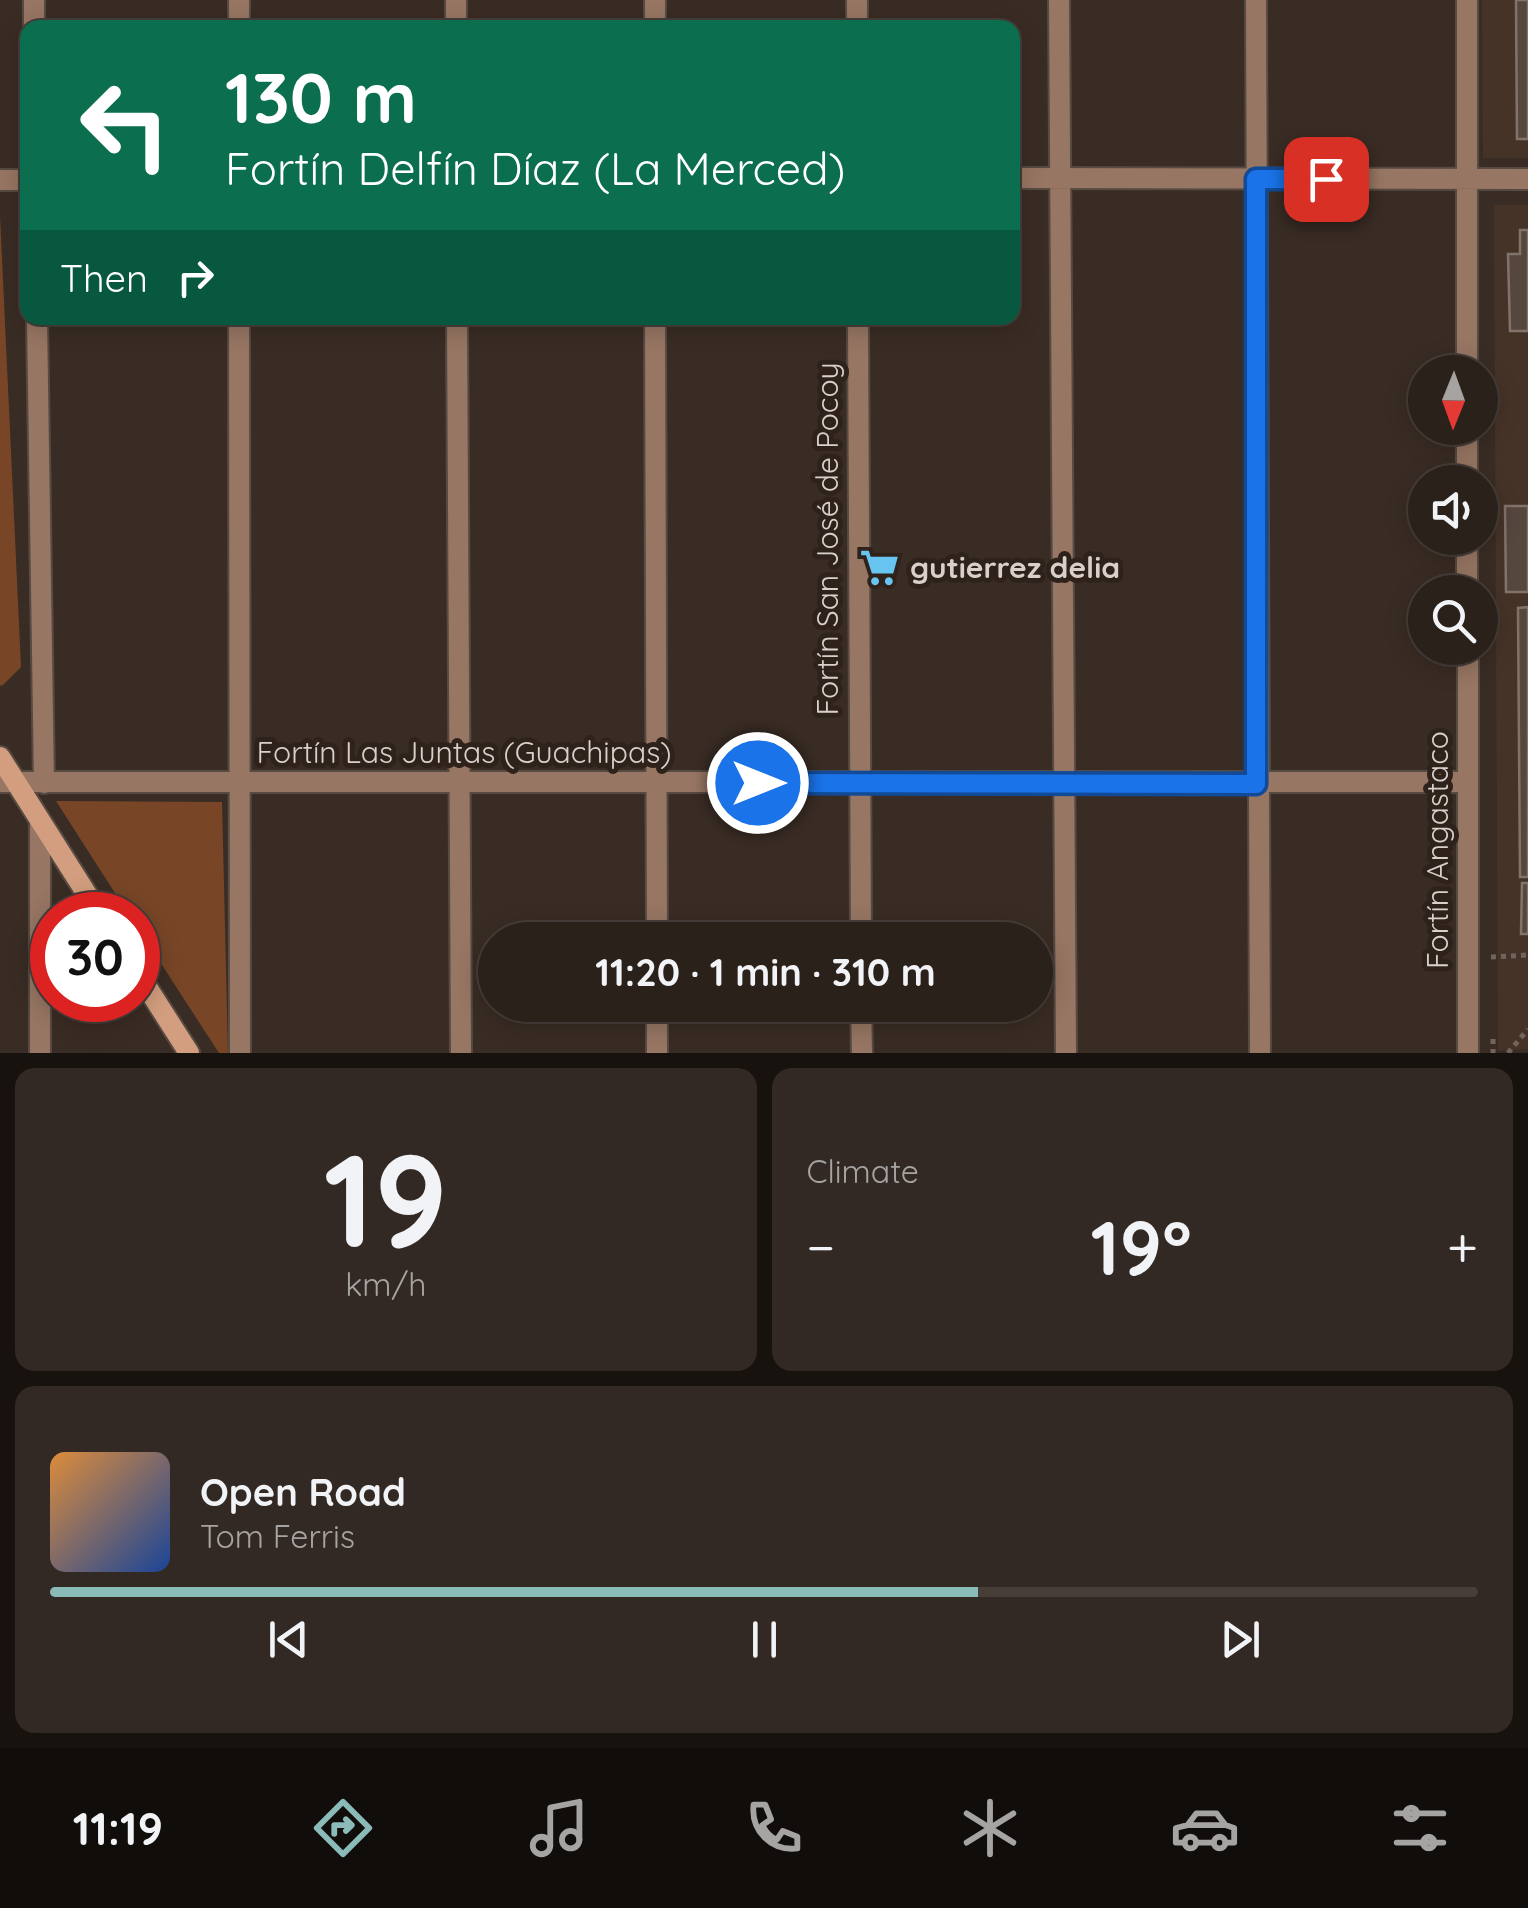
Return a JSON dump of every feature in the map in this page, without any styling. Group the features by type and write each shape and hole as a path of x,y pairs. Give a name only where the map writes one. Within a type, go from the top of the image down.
{"main road":[{"path":"0,757 7,782 40,822 85,892"},
{"path":"160,1008 189,1053"}],"street":[{"path":"1059,0 1061,785 1066,1053"},
{"path":"1256,0 1260,1053"},
{"path":"1467,0 1468,355"},
{"path":"1020,178 1528,178"},
{"path":"37,325 44,783"},
{"path":"239,325 240,1053"},
{"path":"457,325 461,1053"},
{"path":"655,325 657,922"},
{"name":"Fortín San José de Pocoy","path":"858,325 861,922"},
{"name":"Fortín Angastaco","path":"1468,665 1468,1053"},
{"name":"Fortín Las Juntas (Guachipas)","path":"7,782 1468,782"},
{"path":"40,822 40,1053"},
{"path":"657,1022 658,1053"},
{"path":"862,1022 862,1053"}],"path":[{"path":"1468,957 1528,956"},
{"path":"1508,1053 1528,1029"}],"shaded area":[{"path":"1482,0 1528,0 1528,158 1483,158"},
{"path":"1494,205 1528,205 1528,1049 1498,1051 1498,355 1495,355"},
{"path":"0,216 21,667 2,686 0,685"},
{"path":"56,801 222,802 228,1053 219,1053 160,962 160,892 114,892"}],"building":[{"path":"1516,0 1528,0 1528,139 1517,139"},
{"path":"1520,230 1528,230 1528,331 1510,331 1508,254 1520,254"},
{"path":"1505,506 1528,506 1528,592 1506,592"},
{"path":"1528,607 1528,877 1520,877 1518,608"},
{"path":"1522,883 1528,883 1528,934 1521,934"}],"place":[{"name":"gutierrez delia","path":"880,568"}],"route":[{"path":"758,783 1256,784 1256,179 1326,179"}]}
